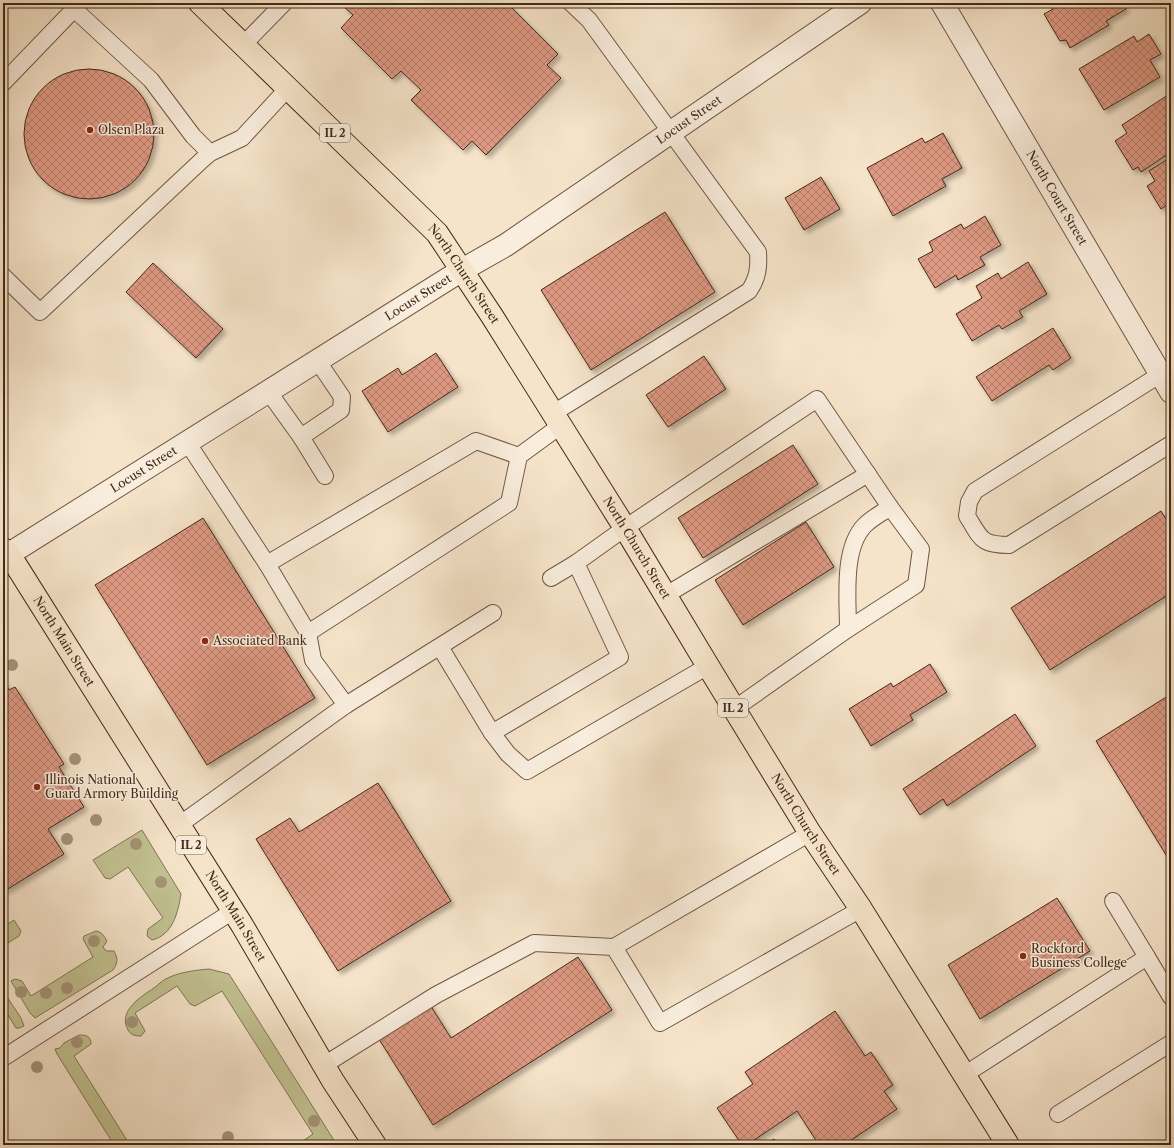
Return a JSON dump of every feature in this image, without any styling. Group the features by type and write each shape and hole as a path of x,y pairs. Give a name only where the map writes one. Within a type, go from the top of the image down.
{"main road":[{"name":"North Church Street","path":"200,3 437,233 625,528 810,833 861,909 1008,1145"},
{"name":"North Main Street","path":"5,555 233,911 324,1065 375,1145"}],"street":[{"name":"Locust Street","path":"5,555 462,270 506,245 860,3"},
{"name":"North Court Street","path":"942,3 1166,383"}],"lane":[{"path":"243,45 284,3"},
{"path":"308,633 509,503 519,456 556,420 749,291 756,280 759,266 758,252 590,20 571,3"},
{"path":"3,83 77,6 152,80 193,136 210,153"},
{"path":"3,276 40,312 210,153 242,138 288,88"},
{"path":"301,437 340,410 342,397 317,360"},
{"path":"1166,383 974,491 969,502 967,516 983,540 995,545 1009,545 1171,444"},
{"path":"268,391 301,437 325,476"},
{"path":"551,578 576,563 625,528 817,399 921,549 916,585 848,629 734,709"},
{"path":"267,564 476,441 519,456"},
{"path":"187,442 267,564 308,633 313,660 346,706"},
{"path":"666,595 868,474"},
{"path":"848,629 848,584 854,541 864,526 890,506"},
{"path":"492,733 620,657 576,563"},
{"path":"179,825 346,706 493,613"},
{"path":"440,647 492,733 508,754 527,771 708,666"},
{"path":"324,1065 436,995 534,942 614,947 810,833"},
{"path":"1113,901 1171,997"},
{"path":"614,947 660,1023 861,909"},
{"path":"3,1058 233,911"},
{"path":"964,1075 1147,957"},
{"path":"1058,1114 1171,1043"}],"green space":[{"path":"142,830 181,894 176,915 170,928 159,937 152,940 147,935 148,929 163,918 128,867 110,879 105,878 93,860"},
{"path":"14,920 21,931 19,936 3,946 3,927"},
{"path":"96,931 101,933 107,941 103,947 106,951 114,951 117,958 117,963 113,970 35,1018 30,1013 11,981 15,979 22,981 31,996 93,957 83,939 84,936"},
{"path":"209,969 229,974 337,1145 297,1145 313,1134 222,991 195,1006 190,1004 177,986 135,1013 145,1031 141,1036 133,1035 129,1032 125,1023 128,1010 143,995 164,980 174,975"},
{"path":"3,991 21,1018 24,1026 16,1028 3,1007"},
{"path":"79,1035 88,1036 91,1044 74,1056 130,1145 114,1145 57,1054 55,1049 60,1048 64,1043"}],"building":[{"path":"346,3 507,3 558,54 547,65 561,78 486,155 472,141 463,150 411,100 421,90 401,71 392,79 341,28 353,15 343,6"},
{"path":"1049,3 1123,3 1126,9 1106,21 1109,25 1070,48 1066,40 1060,41 1044,14 1053,9"},
{"path":"1149,34 1161,54 1150,60 1160,77 1104,110 1079,69 1134,36 1137,42"},
{"name":"Olsen Plaza","path":"89,69 114,74 135,88 149,109 154,134 149,159 135,180 114,194 89,199 64,194 43,180 29,159 24,134 29,109 43,88 64,74"},
{"path":"1171,93 1171,152 1141,172 1138,167 1133,170 1115,141 1127,133 1122,125"},
{"path":"943,133 962,168 942,179 946,186 893,216 867,168 922,138 925,143"},
{"path":"1171,157 1171,202 1161,209 1147,186 1155,181 1149,171"},
{"path":"821,177 840,209 804,230 785,198"},
{"path":"665,212 715,292 591,370 541,290"},
{"path":"985,216 1001,245 980,257 985,265 958,280 956,275 935,288 918,259 933,251 929,242 961,224 964,229"},
{"path":"1028,262 1047,294 1019,311 1023,317 1002,329 999,325 972,341 956,314 982,298 976,286 998,273 1001,279"},
{"path":"153,263 223,329 196,358 126,292"},
{"path":"1053,328 1071,358 1053,370 1049,365 992,401 976,377"},
{"path":"436,353 458,387 388,432 362,391 398,368 402,375"},
{"path":"704,356 726,389 668,427 646,395"},
{"path":"793,445 818,484 703,558 678,518"},
{"path":"1161,511 1171,527 1171,593 1050,670 1011,608"},
{"name":"Associated Bank","path":"203,518 315,698 207,765 95,585"},
{"path":"806,522 834,567 743,625 715,580"},
{"path":"930,664 947,692 910,715 913,720 871,746 849,709 891,683 893,687"},
{"name":"Illinois National Guard Armory Building","path":"3,680 9,690 15,687 64,764 59,767 84,807 48,829 64,854 3,892"},
{"path":"1171,694 1171,863 1096,741"},
{"path":"1015,714 1036,746 947,806 943,799 920,815 903,789"},
{"path":"378,783 451,901 338,971 256,839 290,818 299,832"},
{"path":"1057,898 1090,951 980,1019 948,965"},
{"path":"578,957 612,1010 433,1125 377,1036 429,1003 451,1038"},
{"path":"835,1011 865,1056 871,1052 893,1085 884,1091 897,1109 844,1145 819,1145 797,1111 747,1145 742,1145 717,1108 753,1084 745,1072"},
{"path":"774,1139 778,1145 764,1145"},
{"path":"686,1141 688,1145 679,1145"}],"place":[{"name":"Olsen Plaza","path":"90,130"},
{"name":"Associated Bank","path":"205,641"},
{"name":"Illinois National Guard Armory Building","path":"37,787"},
{"name":"Rockford Business College","path":"1023,956"}]}
